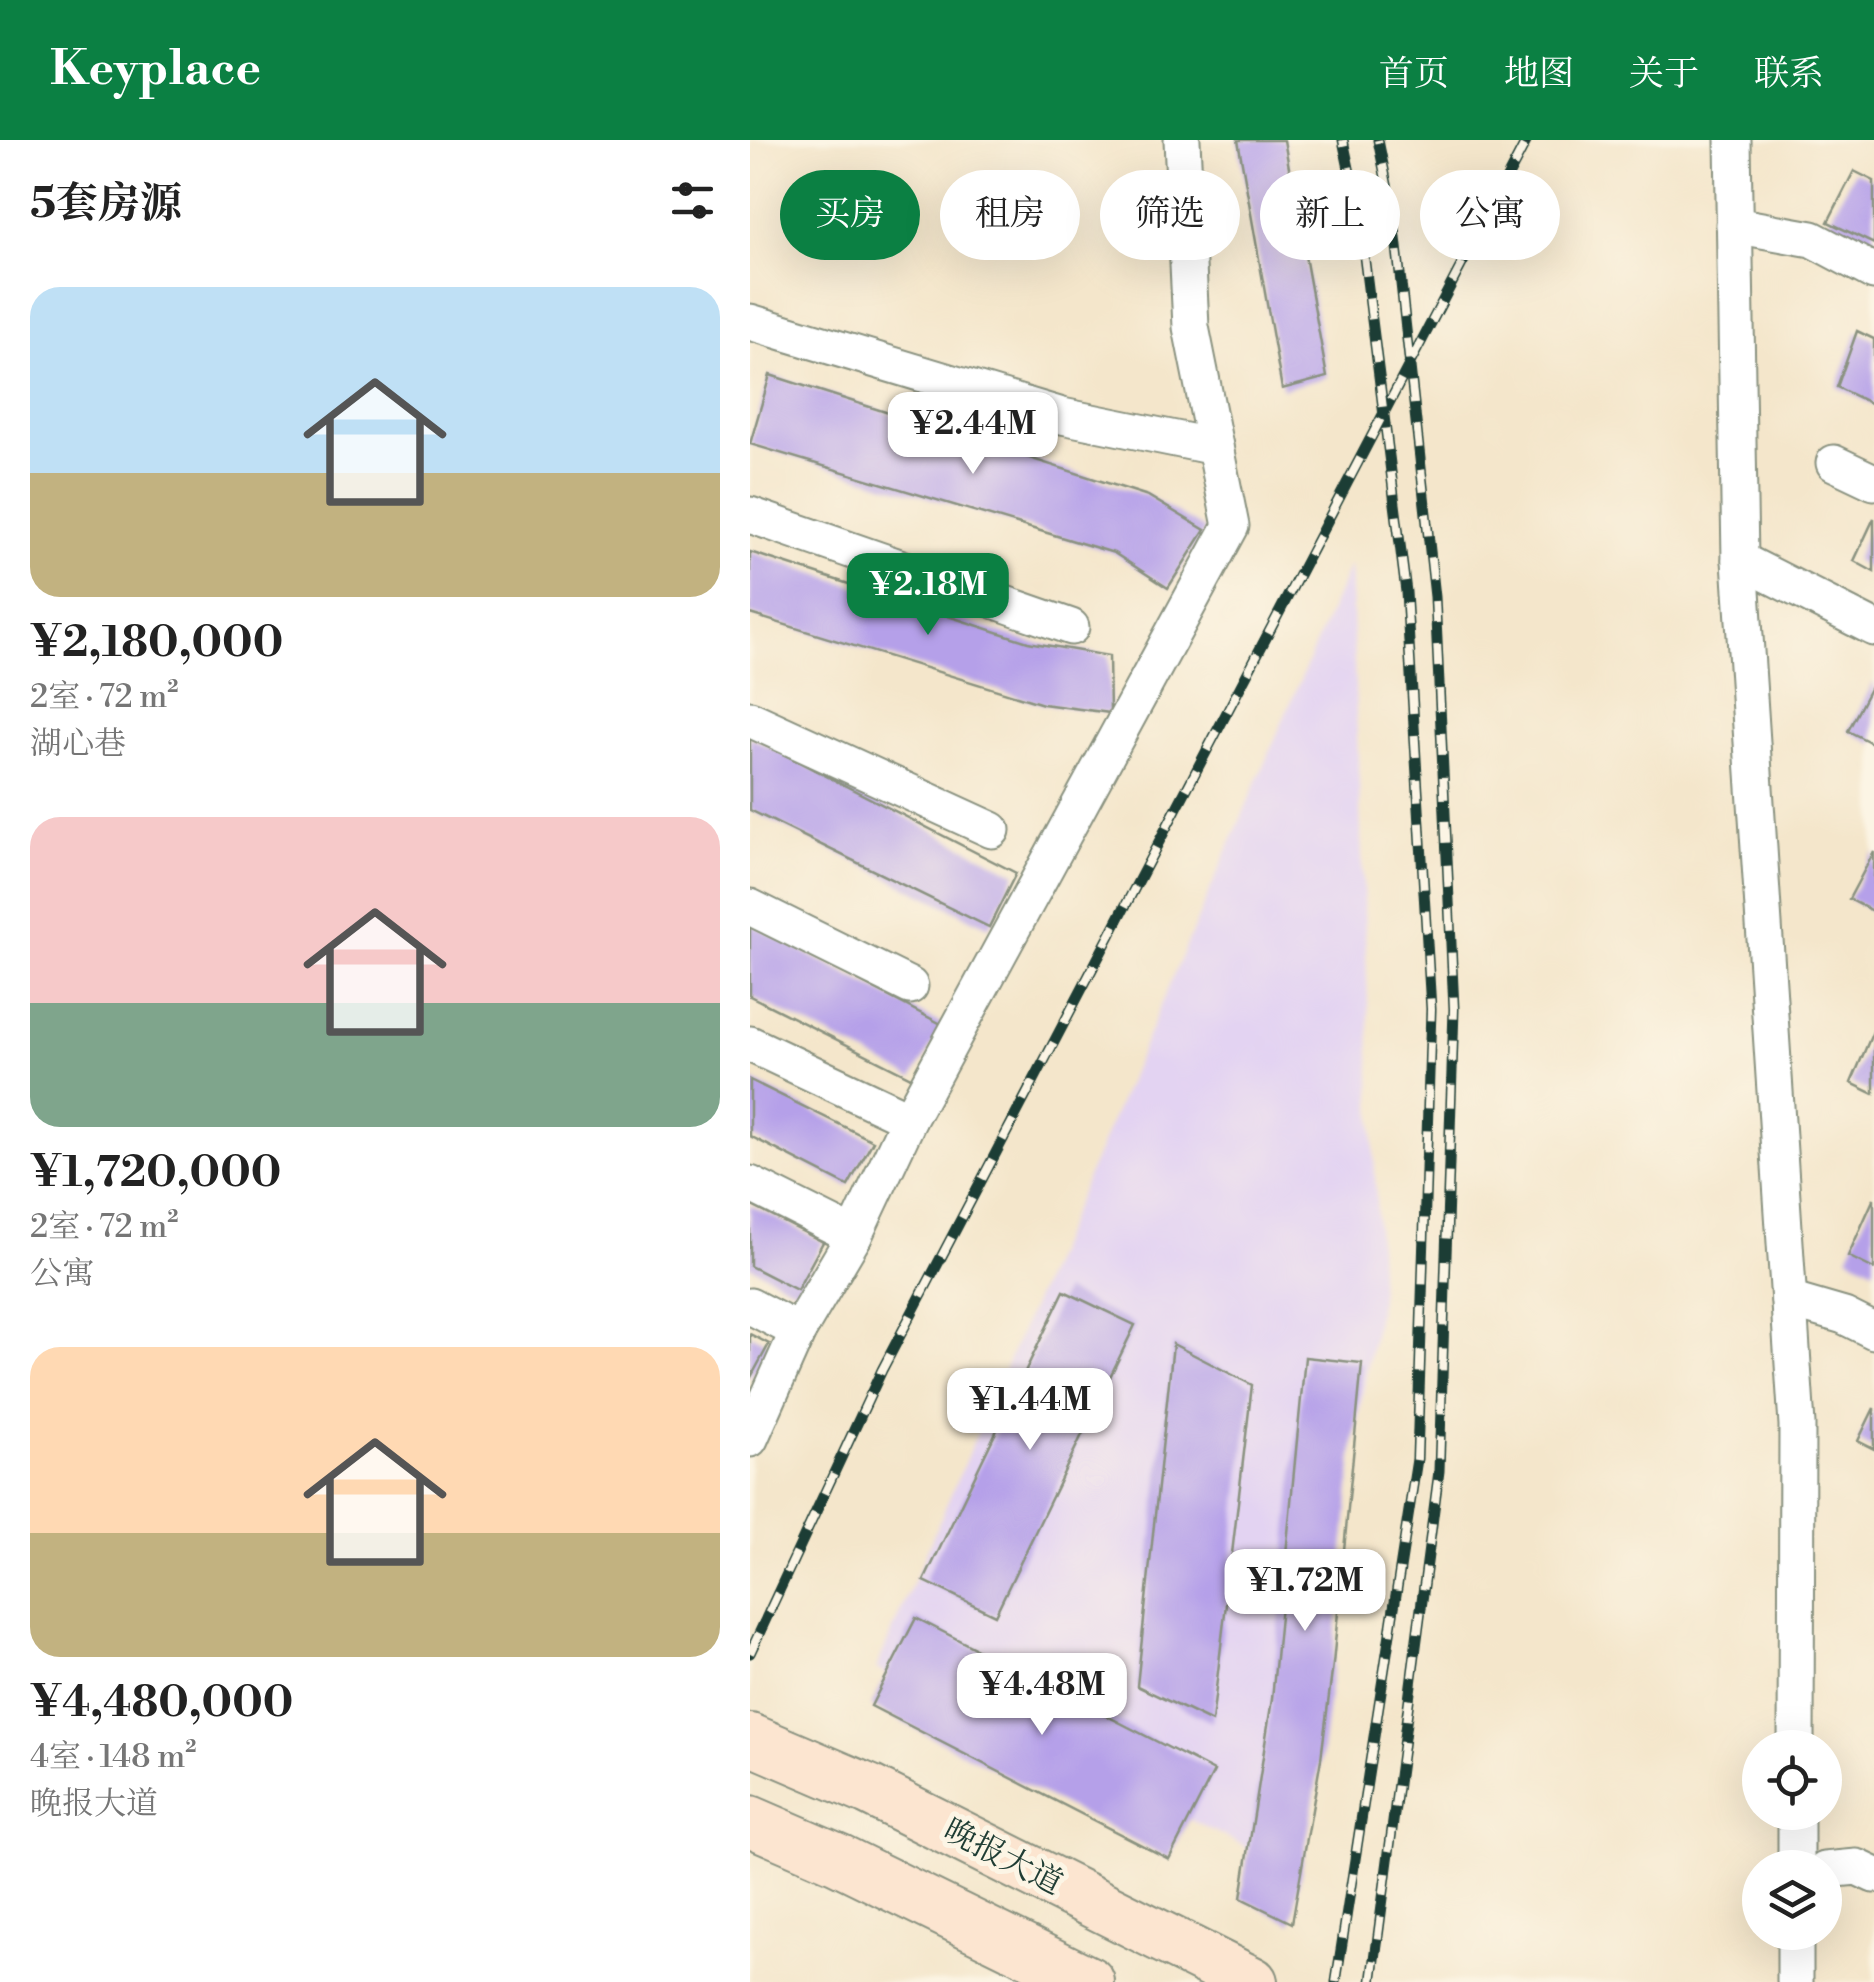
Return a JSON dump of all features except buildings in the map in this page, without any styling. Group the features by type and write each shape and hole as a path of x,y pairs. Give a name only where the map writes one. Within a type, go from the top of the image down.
{"main road":[{"name":"晚报大道","path":"750,1739 870,1790 1252,1982"},
{"path":"750,1821 838,1859 1089,1982"}],"street":[{"path":"751,1433 798,1332 854,1236 909,1119 1231,526 1191,327 1182,140"},
{"path":"1733,140 1740,560 1797,1425 1796,1730"},
{"path":"1734,225 1812,239 1874,272"},
{"path":"750,322 1062,416 1216,448"},
{"path":"1834,462 1874,482"},
{"path":"750,515 1071,627"},
{"path":"1740,560 1874,628"},
{"path":"750,719 992,830"},
{"path":"750,907 910,986"},
{"path":"750,1044 909,1119"},
{"path":"750,1184 854,1236"},
{"path":"1789,1300 1844,1316 1874,1330"},
{"path":"750,1306 798,1332"},
{"path":"1842,1868 1857,1867 1874,1875"},
{"path":"1795,1982 1796,1950"}],"shaded area":[{"path":"1350,564 1380,1297 1278,1862 876,1669"}],"railway":[{"path":"1336,1982 1417,1459 1431,1009 1406,592 1359,216 1343,140"},
{"path":"1372,1982 1439,1471 1454,1009 1435,597 1394,219 1378,140"},
{"path":"750,1653 882,1370 1527,140"}]}
